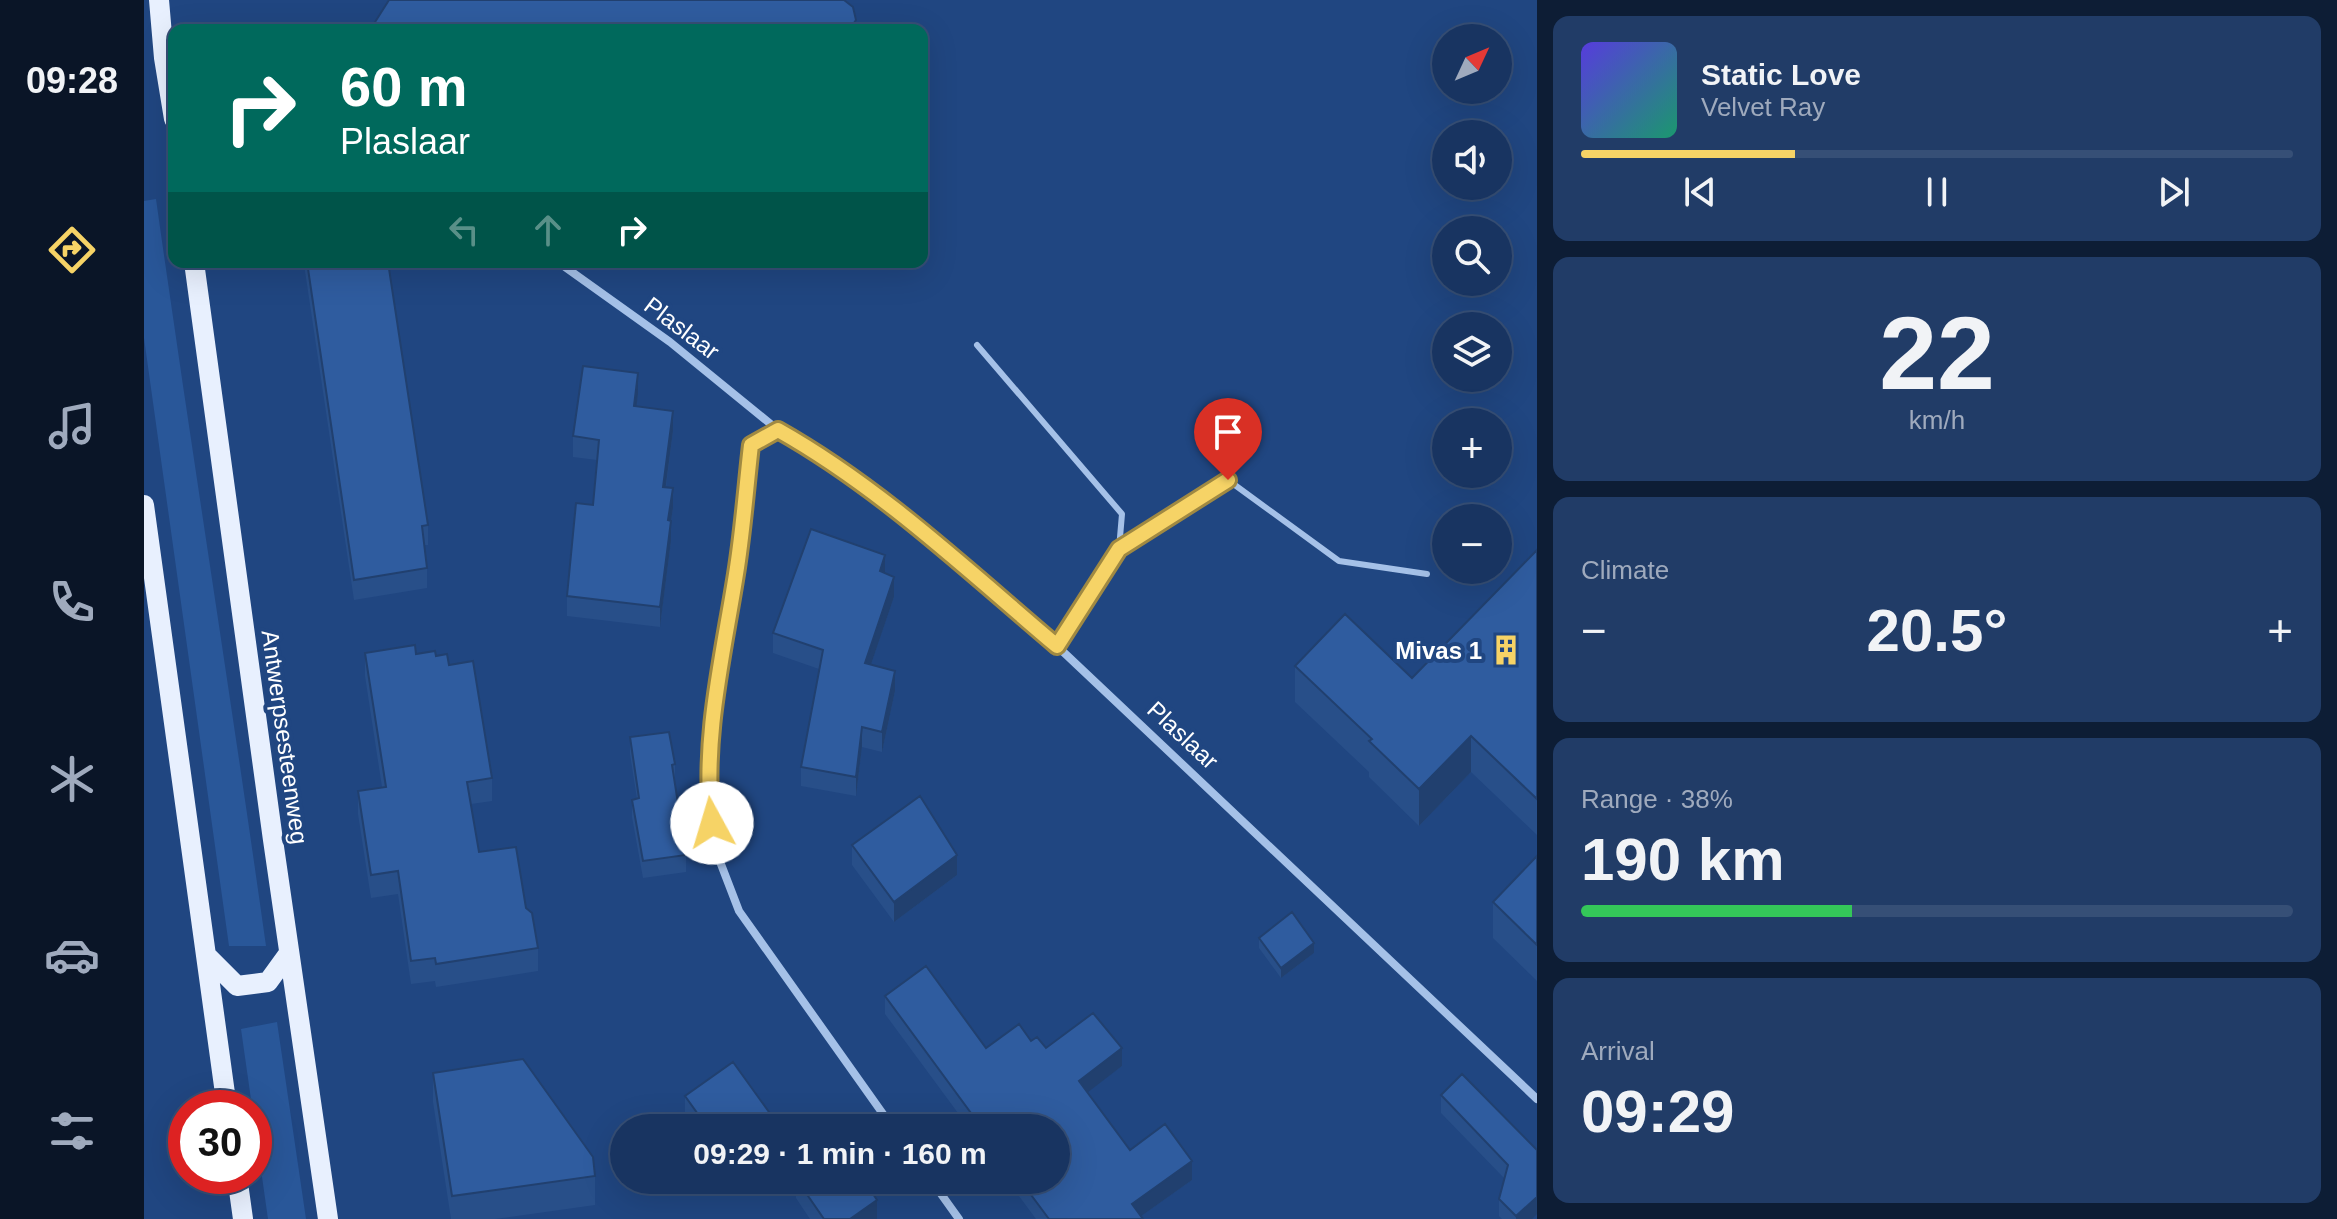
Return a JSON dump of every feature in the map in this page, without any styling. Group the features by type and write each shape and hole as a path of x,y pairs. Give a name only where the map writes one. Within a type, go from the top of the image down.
{"main road":[{"path":"159,0 168,51"},
{"name":"Antwerpsesteenweg","path":"195,268 328,1219"},
{"path":"144,505 225,1090"},
{"path":"206,955 237,986 268,982 289,953"},
{"path":"240,1194 243,1219"}],"street":[{"name":"Plaslaar","path":"566,268 670,342 778,430 857,480 1057,646 1537,1099"},
{"path":"778,430 751,445 738,563 708,751 712,823 719,859 739,911 883,1114"},
{"path":"941,1194 959,1219"}],"lane":[{"path":"977,345 1122,514 1119,549"},
{"path":"1057,646 1119,549 1228,480 1339,561 1427,574"}],"shaded area":[{"path":"156,199 266,946 229,946 144,338 144,201"},
{"path":"277,1022 306,1219 268,1219 264,1194 272,1194 272,1090 250,1090 241,1029"}],"building":[{"path":"389,0 844,0 853,7 856,20 853,24 374,24"},
{"path":"308,268 389,268 428,525 422,526 427,568 354,580"},
{"path":"583,366 638,373 634,406 673,411 663,487 673,488 668,520 671,521 660,607 567,596 576,503 593,505 599,440 573,436"},
{"path":"811,529 885,555 880,571 894,577 865,663 895,671 882,732 862,727 856,777 801,767 823,650 773,633"},
{"path":"1537,550 1537,799 1471,736 1419,789 1295,666 1345,614 1412,678 1504,584 1512,584 1512,576"},
{"path":"415,645 416,654 435,651 436,656 447,654 449,665 473,661 492,778 467,782 479,852 516,847 526,908 532,913 538,948 436,964 435,958 411,961 398,871 371,875 358,791 386,787 365,653"},
{"path":"669,732 686,855 643,861 632,800 639,798 630,737"},
{"path":"920,796 957,855 894,902 852,845"},
{"path":"1537,856 1537,945 1493,902"},
{"path":"1292,912 1314,943 1281,968 1259,938"},
{"path":"926,966 986,1048 1019,1024 1031,1041 1037,1037 1046,1048 1093,1013 1122,1048 1079,1081 1130,1150 1165,1124 1192,1161 1132,1204 1143,1219 1049,1219 1030,1194 1070,1194 1070,1114 972,1114 885,996"},
{"path":"523,1059 593,1157 595,1176 452,1196 433,1073"},
{"path":"733,1062 770,1114 698,1114 685,1096"},
{"path":"1462,1074 1537,1150 1537,1197 1516,1216 1499,1199 1508,1165 1441,1095"},
{"path":"807,1194 873,1194 877,1200 850,1219 824,1219"}],"place":[{"name":"Mivas 1","path":"1506,650"}],"route":[{"path":"712,823 708,751 738,563 751,445 778,430 808,447 913,524 1057,646 1119,549 1228,480"}]}
